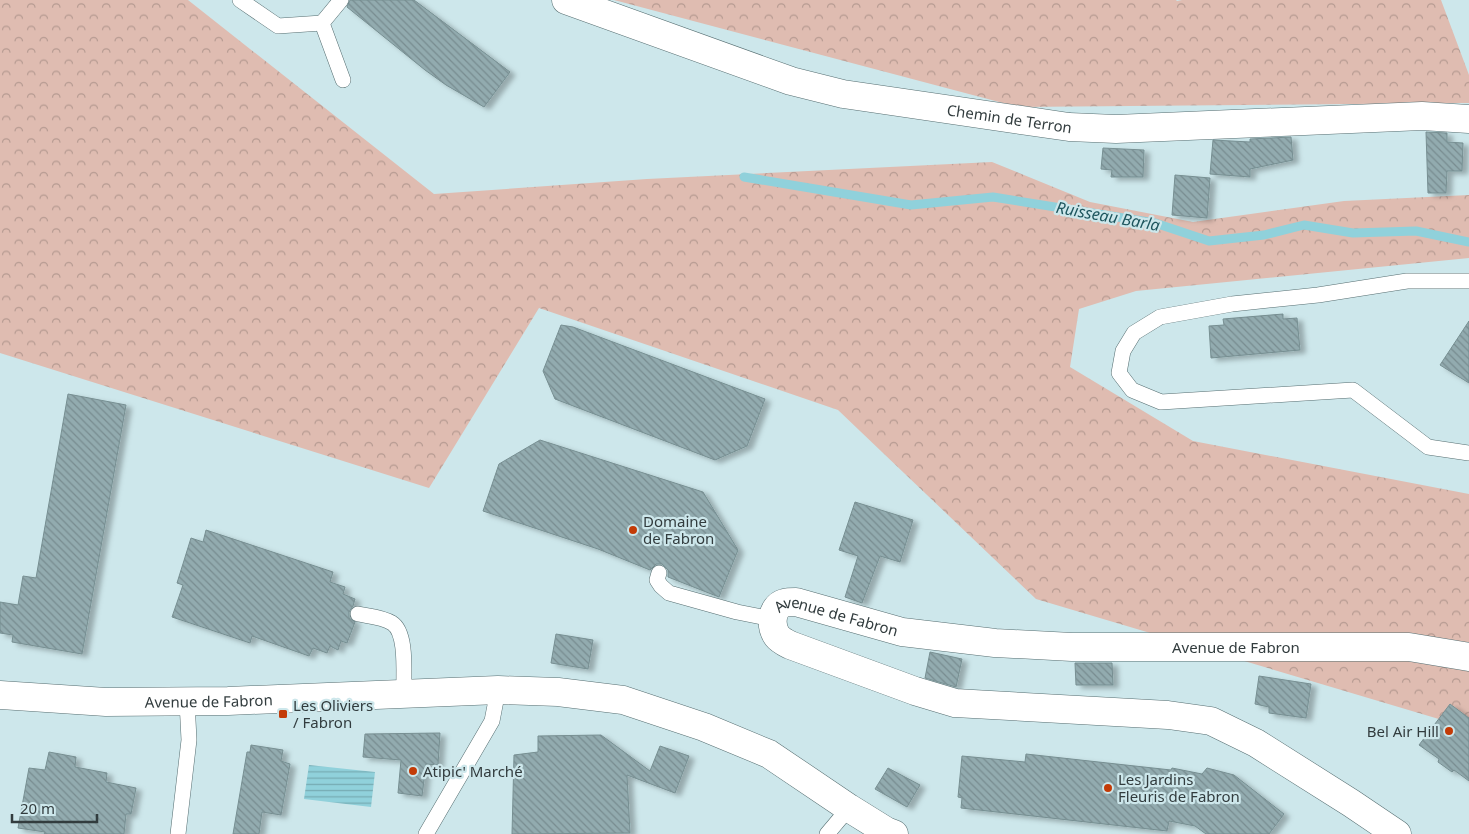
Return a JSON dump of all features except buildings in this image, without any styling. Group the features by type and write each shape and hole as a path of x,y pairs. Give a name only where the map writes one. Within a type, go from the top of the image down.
{"street":[{"name":"Chemin de Terron","path":"566,0 790,81 843,94 1070,127 1116,128 1422,116 1469,119"},
{"name":"Avenue de Fabron","path":"1397,834 1352,803 1256,743 1211,721 1168,715 955,703 790,645 778,638 774,631 772,619 775,611 783,603 796,602 902,632 995,644 1072,647 1409,647 1469,657"},
{"name":"Avenue de Fabron","path":"0,695 106,702 498,690 558,692 623,700 704,727 769,754 849,808 894,834"}],"lane":[{"path":"240,0 278,26 322,23 341,0"},
{"path":"322,23 343,80"},
{"path":"1469,281 1406,281 1318,295 1232,304 1160,318 1134,332 1123,351 1119,373 1132,390 1161,402 1353,390 1428,446 1469,453"},
{"path":"659,573 657,580 669,593 736,612 772,619"},
{"path":"358,614 390,621 398,630 402,639 404,694"},
{"path":"426,834 492,721 498,690"},
{"path":"178,834 189,740 187,701"},
{"path":"828,834 849,808"}],"green space":[{"path":"0,0 188,0 434,194 647,179 992,162 1090,202 1193,222 1344,201 1469,195 1469,258 1136,291 1079,309 1070,367 1193,441 1469,494 1469,728 1036,599 838,410 539,308 429,488 0,353"},
{"path":"614,0 1441,0 1469,75 1469,103 1018,107"}],"water":[{"path":"309,765 375,772 371,807 304,799"}],"waterway":[{"name":"Ruisseau Barla","path":"744,177 911,205 993,197 1155,223 1209,241 1264,235 1304,225 1353,233 1416,231 1469,242"}],"place":[{"name":"Domaine de Fabron","path":"633,530"},
{"name":"Les Oliviers / Fabron","path":"283,714"},
{"name":"Bel Air Hill","path":"1449,731"},
{"name":"Atipic' Marché","path":"413,771"},
{"name":"Les Jardins Fleuris de Fabron","path":"1108,788"}]}
